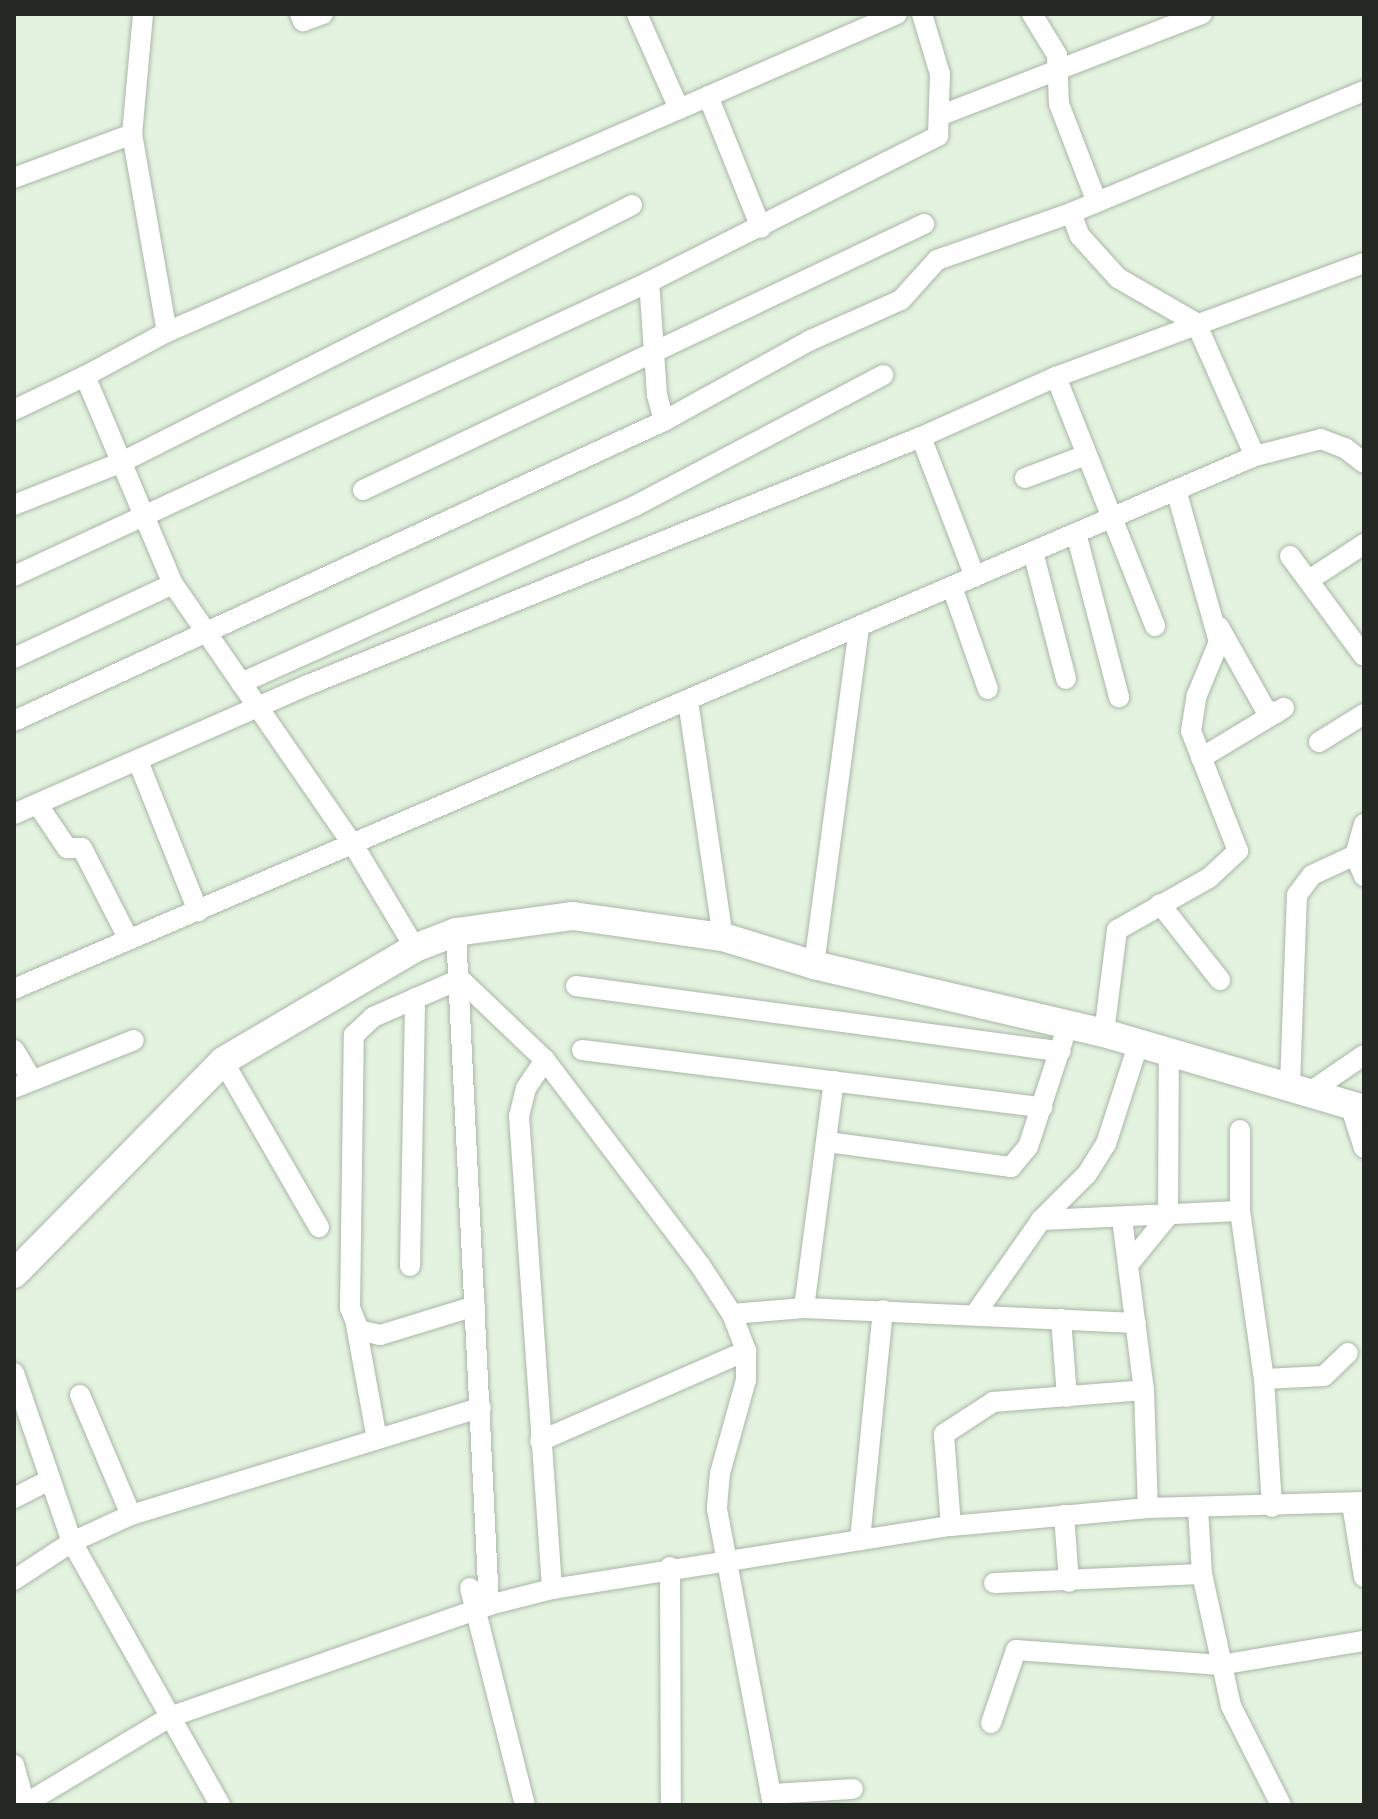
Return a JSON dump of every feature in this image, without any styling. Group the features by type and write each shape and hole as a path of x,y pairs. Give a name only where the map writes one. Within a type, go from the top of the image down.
{"street":[{"path":"143,14 132,134 167,332"},
{"path":"300,14 303,21 323,14"},
{"path":"637,14 679,109"},
{"path":"14,410 167,332 897,14"},
{"path":"14,576 649,282 938,136 940,74 922,14"},
{"path":"1032,14 1045,29 1060,72 1059,104 1096,200"},
{"path":"939,116 1060,72 1202,14"},
{"path":"14,721 205,630 664,421 811,340 901,300 937,260 1071,213 1364,91"},
{"path":"708,96 761,228"},
{"path":"14,177 132,134"},
{"path":"14,505 122,462 632,205"},
{"path":"1071,213 1080,236 1118,278 1196,323 1255,456"},
{"path":"363,490 924,224"},
{"path":"14,814 764,497 921,437 1056,377 1364,263"},
{"path":"649,282 664,421"},
{"path":"241,683 633,507 883,375"},
{"path":"85,376 173,584 354,846 415,948"},
{"path":"1056,377 1155,626"},
{"path":"921,437 975,577"},
{"path":"14,989 354,846 1255,456 1321,439 1345,448 1364,463"},
{"path":"1025,478 1086,455"},
{"path":"828,1142 1011,1167 1028,1147 1042,1107 1081,1034 1117,930 1209,878 1238,851 1191,731 1192,713 1219,642 1176,490"},
{"path":"1076,533 1119,697"},
{"path":"1309,580 1364,544"},
{"path":"1033,552 1066,679"},
{"path":"1290,556 1356,628 1364,656"},
{"path":"14,658 173,584"},
{"path":"952,587 988,689"},
{"path":"1201,758 1282,710 1265,709 1215,620"},
{"path":"814,965 859,627"},
{"path":"688,701 723,937"},
{"path":"1319,742 1364,714"},
{"path":"138,761 198,911"},
{"path":"38,805 67,848 76,844 82,848 129,940"},
{"path":"1364,824 1355,855 1364,876"},
{"path":"1300,1089 1297,895 1312,875 1355,855"},
{"path":"1160,904 1220,980"},
{"path":"14,1274 223,1061 415,948 456,932 573,916 723,937 814,965 1081,1034 1169,1052 1300,1089 1357,1107 1364,1148"},
{"path":"456,932 481,1407 483,1607 525,1805"},
{"path":"377,1439 356,1325 350,1308 349,1203 354,1035 373,1017 460,979"},
{"path":"460,979 545,1060 732,1314 746,1351 746,1380 720,1473 717,1509 772,1799 853,1789"},
{"path":"576,986 1081,1034"},
{"path":"410,1266 415,998"},
{"path":"14,1050 23,1084 134,1040"},
{"path":"976,1313 1041,1220 1087,1174 1106,1144 1138,1045"},
{"path":"582,1050 1042,1107"},
{"path":"1128,1265 1168,1216 1169,1052"},
{"path":"1300,1089 1364,1055"},
{"path":"545,1060 526,1088 519,1116 552,1589"},
{"path":"223,1061 319,1227"},
{"path":"804,1308 834,1081"},
{"path":"1240,1130 1240,1211 1264,1379 1272,1507"},
{"path":"1041,1220 1122,1219 1240,1211"},
{"path":"1122,1219 1144,1390 1148,1508"},
{"path":"356,1325 368,1335 380,1335 475,1306"},
{"path":"732,1314 804,1308 976,1313 1136,1323"},
{"path":"860,1540 883,1310"},
{"path":"1061,1319 1067,1397"},
{"path":"540,1441 746,1351"},
{"path":"1264,1379 1324,1376 1348,1353"},
{"path":"14,1373 72,1542 220,1805"},
{"path":"951,1526 944,1434 993,1402 1144,1390"},
{"path":"80,1395 131,1515"},
{"path":"14,1580 72,1542 131,1515 481,1407"},
{"path":"14,1498 49,1480"},
{"path":"14,1765 25,1804 170,1717 483,1607 552,1589 670,1567 951,1526 1148,1508 1358,1503 1364,1577"},
{"path":"1198,1509 1202,1574 1220,1665 1240,1731 1281,1805"},
{"path":"1064,1515 1069,1582"},
{"path":"670,1567 671,1805"},
{"path":"994,1583 1202,1574"},
{"path":"470,1588 483,1607"},
{"path":"991,1723 1016,1650 1220,1665 1364,1641"}]}
